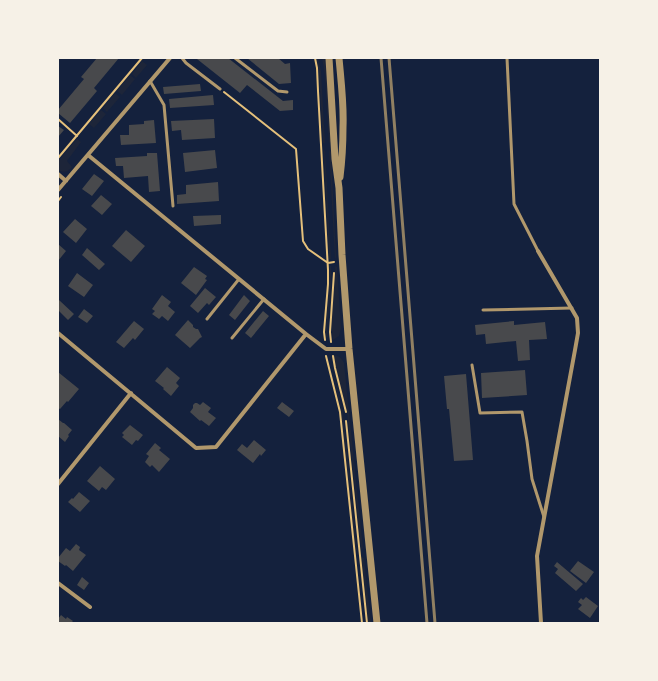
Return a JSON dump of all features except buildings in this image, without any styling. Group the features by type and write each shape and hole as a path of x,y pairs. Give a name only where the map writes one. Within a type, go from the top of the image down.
{"street":[{"path":"58,190 170,58"},
{"path":"329,58 349,349 377,623"},
{"path":"338,58 343,126 339,188"},
{"path":"88,155 326,349 349,349"},
{"path":"58,174 66,181"},
{"path":"538,251 577,318 578,333 537,556 541,623"},
{"path":"58,333 196,448 216,447 306,334"},
{"path":"58,484 131,393"},
{"path":"58,583 90,607"}],"lane":[{"path":"182,58 186,63 220,89"},
{"path":"235,58 278,91 287,92"},
{"path":"507,58 514,204 538,251"},
{"path":"150,81 164,105 173,206"},
{"path":"206,319 239,279"},
{"path":"232,338 264,299"},
{"path":"483,310 572,308"},
{"path":"472,365 480,413 522,412 532,479 544,517"}],"path":[{"path":"58,158 142,58"},
{"path":"220,89 296,149 303,240 308,249 328,263 343,261"},
{"path":"58,119 77,136"}],"shaded area":[{"path":"316,58 318,58 321,71 325,143 323,143 319,73"},
{"path":"322,58 326,58 331,142 329,143 325,75"},
{"path":"142,61 147,65 136,78 132,74"},
{"path":"130,75 135,79 122,95 117,91"},
{"path":"115,93 120,97 107,112 103,108"},
{"path":"101,110 106,114 94,128 89,124"},
{"path":"77,139 81,142 67,161 72,167 66,172 58,170 58,161"},
{"path":"325,150 331,259 329,259"},
{"path":"329,150 331,152 335,259"},
{"path":"330,266 331,288 327,330 328,337 326,337 326,327"},
{"path":"335,266 337,267 341,328 339,336 333,340 332,312"},
{"path":"334,355 338,356 344,363 363,548 361,550 347,412 335,366"},
{"path":"335,384 343,412 357,550 355,550 341,409"},
{"path":"361,557 364,558 371,623 368,623"}],"railway":[{"path":"381,58 427,623"},
{"path":"389,58 435,623"}]}
